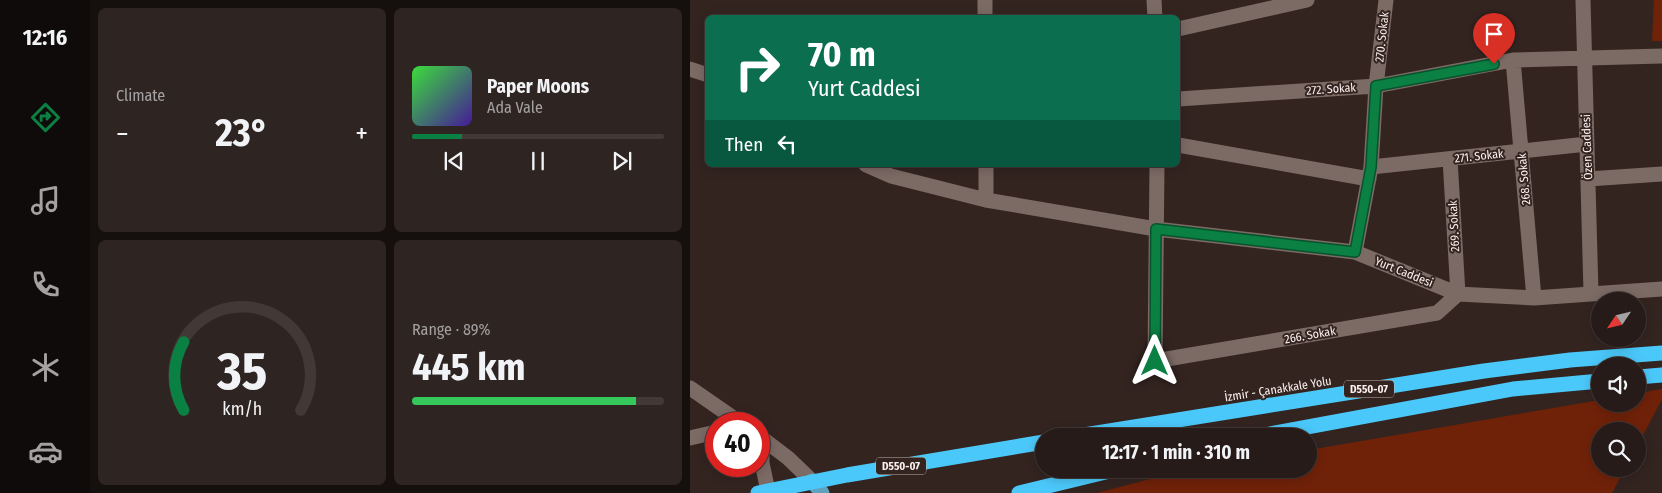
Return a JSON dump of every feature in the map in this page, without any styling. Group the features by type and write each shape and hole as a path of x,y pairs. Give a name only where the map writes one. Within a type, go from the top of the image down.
{"highway":[{"name":"İzmir - Çanakkale Yolu","path":"1128,428 1484,371 1570,360 1662,353"},
{"path":"1646,376 1662,375"},
{"name":"D550-07","path":"1302,428 1513,389 1591,382"},
{"name":"D550-07","path":"765,492 817,487 1035,444"},
{"path":"1019,493 1081,478"}],"street":[{"path":"985,0 985,15"},
{"path":"1154,0 1155,15"},
{"path":"1180,29 1307,0"},
{"name":"270. Sokak","path":"1355,252 1370,173 1376,86 1386,0"},
{"name":"Özen Caddesi","path":"1584,0 1592,292"},
{"name":"272. Sokak","path":"1180,99 1376,86 1513,60 1662,56"},
{"name":"268. Sokak","path":"1513,60 1534,298"},
{"path":"690,69 705,74"},
{"name":"271. Sokak","path":"1180,146 1370,173 1450,159 1587,144"},
{"name":"269. Sokak","path":"1450,159 1458,294"},
{"name":"Yurt Caddesi","path":"877,167 894,170 986,200 1156,229 1355,252 1458,294 1534,298 1591,293"},
{"path":"986,167 986,200"},
{"path":"1156,229 1157,167"},
{"path":"1588,179 1662,174"},
{"name":"266. Sokak","path":"1156,229 1155,361 1437,313 1458,294"},
{"name":"Yurt Caddesi","path":"1610,292 1662,289"},
{"path":"690,388 725,412"},
{"path":"690,438 705,435"},
{"path":"770,444 788,458 817,487"},
{"path":"763,477 765,492"}],"shaded area":[{"path":"1654,0 1662,0 1662,41 1652,41"},
{"path":"1662,389 1662,399 1646,430 1646,422 1591,422 1591,477 1621,477 1612,493 1097,493 1154,478 1317,478 1317,449 1591,402 1591,412 1646,412 1646,392"}],"route":[{"path":"1155,361 1156,229 1355,252 1371,167 1376,86 1494,64"}]}
